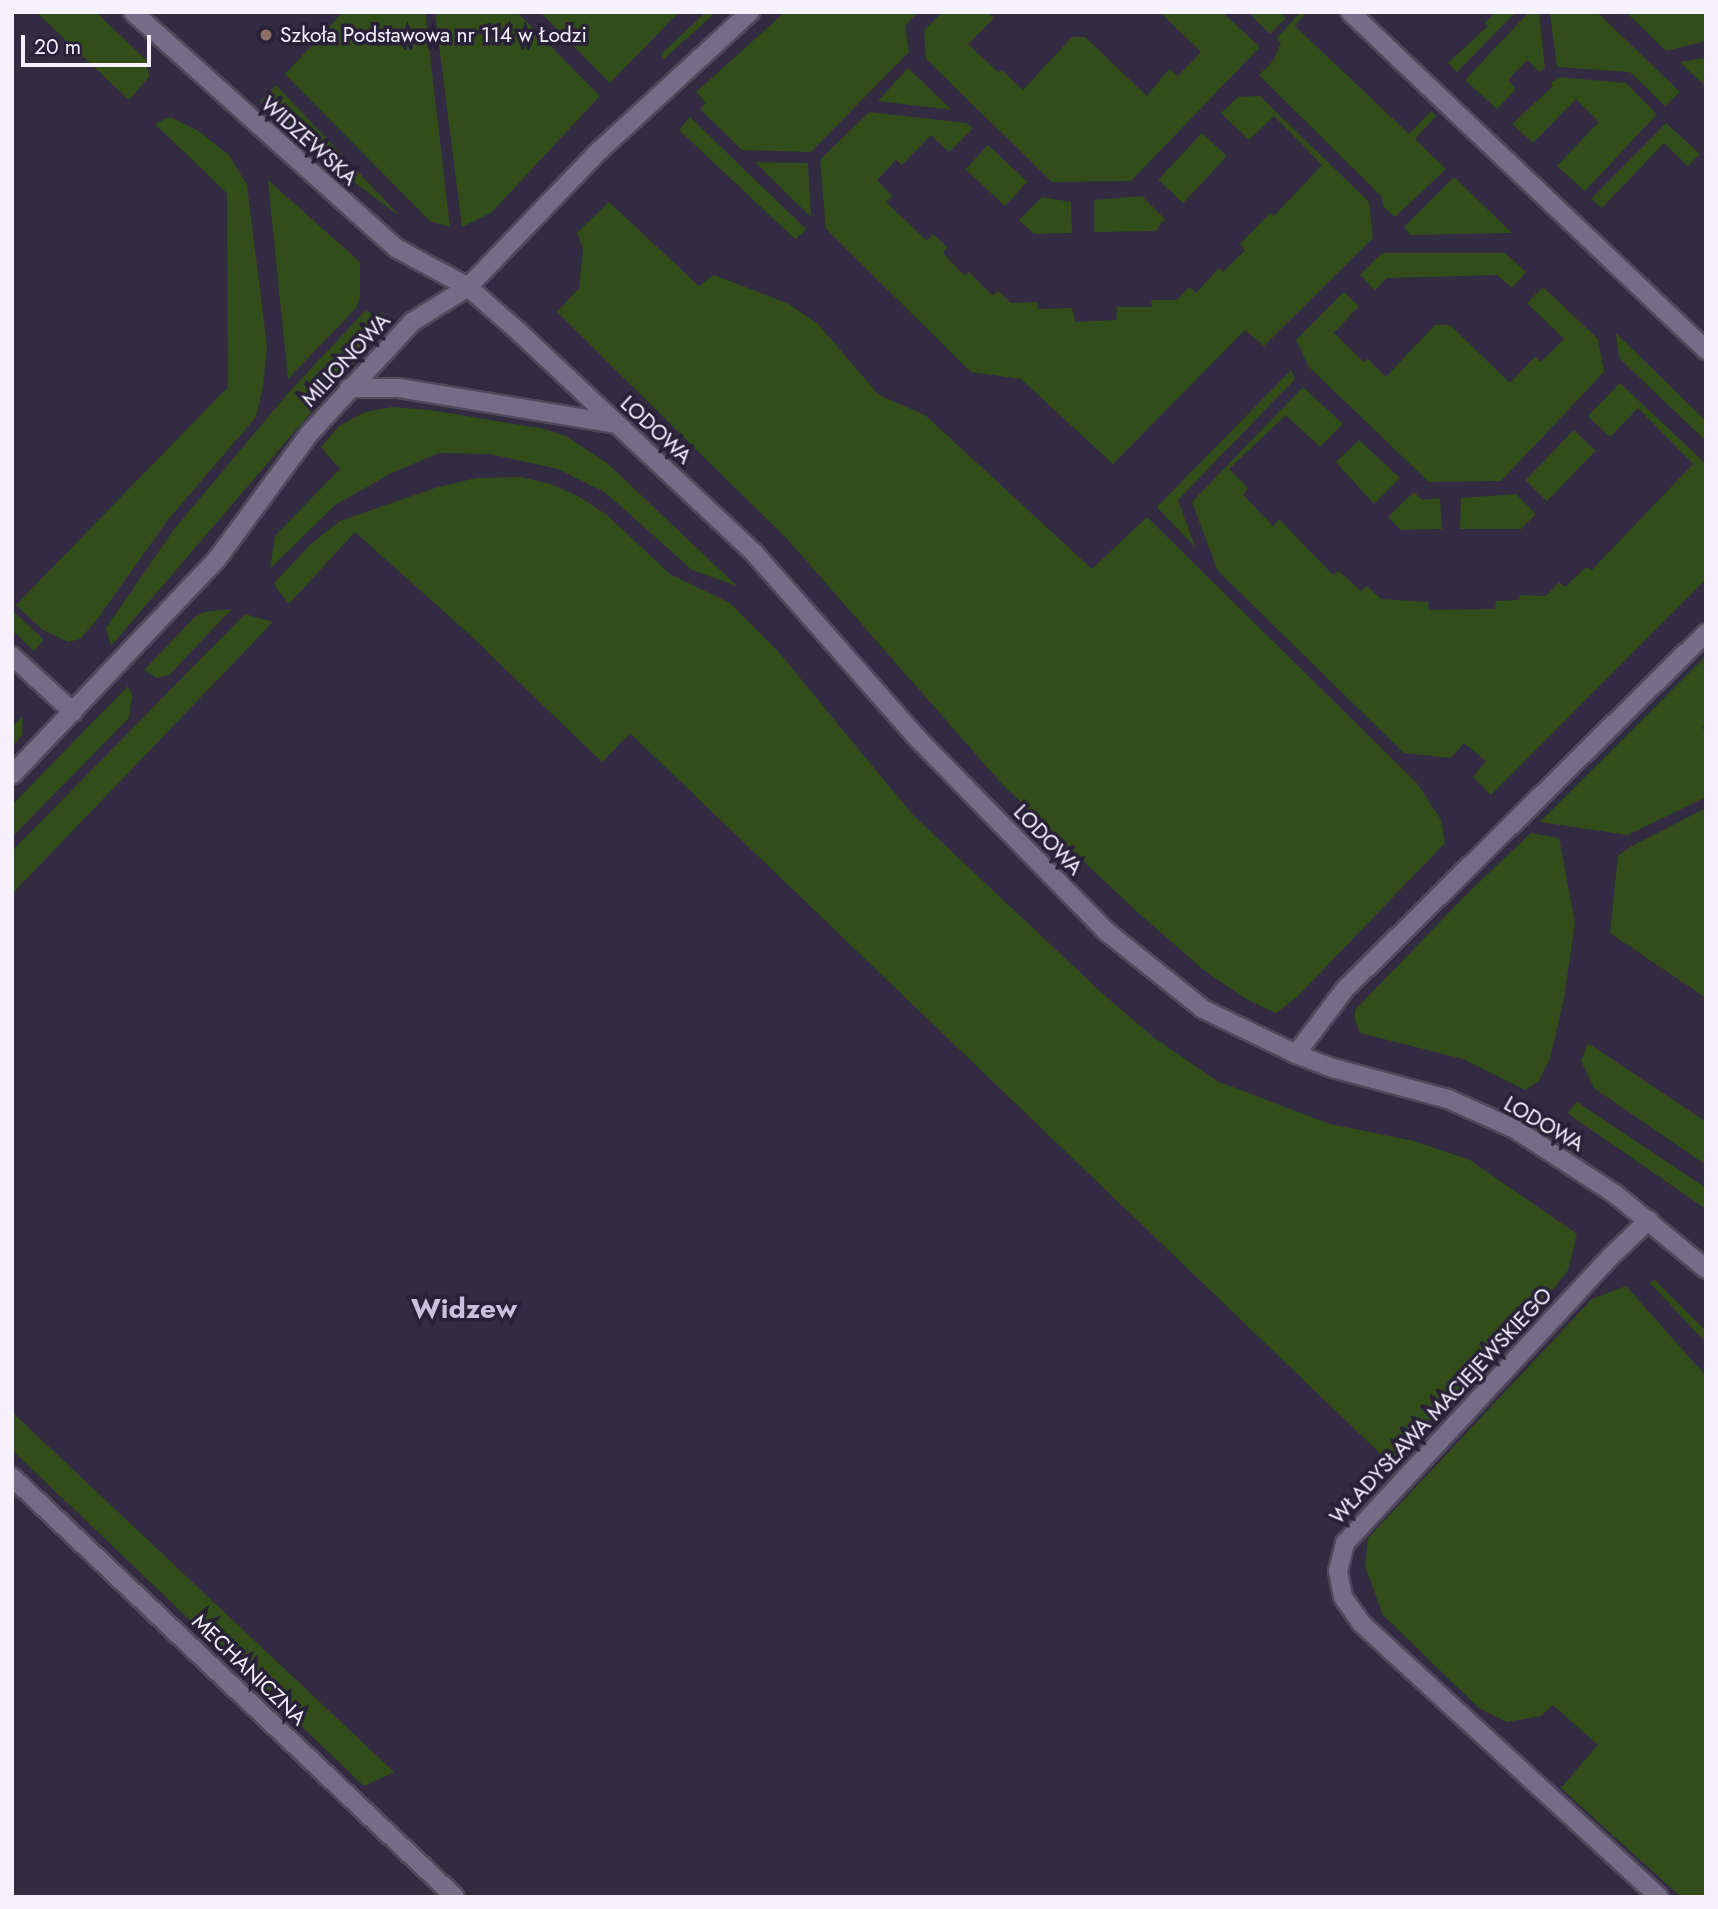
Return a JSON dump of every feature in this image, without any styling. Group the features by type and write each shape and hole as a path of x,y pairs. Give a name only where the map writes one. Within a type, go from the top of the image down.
{"street":[{"name":"WIDZEWSKA","path":"133,12 396,248 468,287"},
{"name":"MILIONOWA","path":"12,775 217,559 310,433 412,322 468,287 600,150 750,12"},
{"path":"1350,12 1706,350"},
{"name":"LODOWA","path":"468,287 755,554 918,739 1107,932 1203,1009 1296,1054 1333,1068 1448,1099 1515,1129 1594,1179 1649,1220 1706,1269"},
{"path":"349,388 399,388 616,424"},
{"path":"1296,1054 1345,989 1706,633"},
{"path":"12,656 73,712"},
{"name":"WŁADYSŁAWA MACIEJEWSKIEGO","path":"1649,1220 1602,1266 1345,1543 1338,1571 1343,1597 1361,1623 1659,1897"},
{"name":"MECHANICZNA","path":"12,1477 455,1897"}],"green space":[{"path":"36,12 96,12 146,60 149,77 129,100"},
{"path":"343,12 425,12 450,227 430,221 285,74"},
{"path":"435,12 517,12 600,96 491,213 462,227"},
{"path":"540,12 679,12 610,83"},
{"path":"706,12 716,12 664,59 661,54"},
{"path":"785,12 918,12 905,26 909,52 811,152 742,150 700,109 706,103 696,92"},
{"path":"942,12 987,12 994,18 968,44 999,73 1002,70 1023,90 1072,37 1085,37 1147,96 1169,69 1178,76 1201,52 1163,15 1165,12 1222,12 1260,47 1131,181 1052,182 926,59 924,31"},
{"path":"1248,12 1280,12 1286,18 1270,34"},
{"path":"1301,12 1307,12 1295,26 1409,134 1431,111 1436,116 1415,139 1446,169 1395,217 1383,206 1381,196 1259,75 1273,61 1281,43 1276,39"},
{"path":"1495,12 1516,12 1457,72 1448,63 1488,26 1485,23"},
{"path":"1529,12 1539,12 1545,68 1540,72 1527,60 1508,80 1516,89 1497,109 1465,80"},
{"path":"1550,12 1597,12 1680,92 1665,106 1630,72 1557,67"},
{"path":"1626,12 1706,12 1706,41 1666,51"},
{"path":"1706,58 1706,87 1680,62"},
{"path":"908,68 952,110 878,101"},
{"path":"1558,77 1626,83 1657,114 1585,191 1557,166 1599,122 1576,99 1533,143 1512,124 1553,86 1551,83"},
{"path":"276,85 401,217 354,182 260,101"},
{"path":"1260,96 1369,202 1373,238 1264,346 1245,330 1113,464 1021,379 971,372 826,229 820,160 869,112 967,123 973,128 949,152 931,135 902,165 896,160 877,180 892,196 886,202 927,241 933,234 947,247 943,253 965,276 969,272 992,295 998,291 1011,303 1037,302 1038,309 1072,308 1075,322 1116,320 1117,307 1152,307 1151,300 1177,300 1189,287 1196,293 1219,268 1223,272 1245,250 1240,244 1270,213 1274,216 1322,165 1274,116 1249,140 1221,113 1238,97"},
{"path":"170,117 197,130 229,155 247,185 267,346 263,387 256,417 167,521 95,622 80,639 68,642 43,630 16,605 228,387 227,193 155,124"},
{"path":"690,117 806,229 804,232 795,239 679,130"},
{"path":"1666,123 1700,154 1688,166 1664,143 1602,208 1591,199"},
{"path":"1202,133 1227,156 1183,203 1158,180"},
{"path":"988,145 1027,182 1005,206 965,169"},
{"path":"755,162 808,163 811,217"},
{"path":"1454,177 1512,233 1410,235 1404,227"},
{"path":"268,180 360,262 360,297 356,308 288,379"},
{"path":"1142,196 1165,219 1155,231 1094,232 1094,200"},
{"path":"1042,197 1071,202 1072,233 1034,234 1019,220"},
{"path":"609,202 699,286 714,275 789,304 818,324 879,395 925,415 1092,569 1147,517 1417,783 1441,820 1445,843 1297,997 1276,1013 1248,1000 1206,972 1134,909 1002,784 788,540 557,312 579,288 583,249 577,233"},
{"path":"1382,253 1505,253 1526,272 1512,288 1497,275 1387,278 1375,290 1360,275"},
{"path":"1543,287 1598,339 1604,372 1501,481 1429,482 1309,367 1296,340 1344,292 1359,306 1334,333 1364,362 1368,359 1386,377 1435,325 1450,325 1510,383 1535,357 1541,362 1564,339 1527,303"},
{"path":"365,311 385,314 367,347 111,646 106,628 175,528 290,391"},
{"path":"1616,333 1706,421 1706,441 1619,358"},
{"path":"1291,370 1295,379 1178,500 1195,547 1157,507"},
{"path":"1620,383 1706,464 1706,579 1491,795 1473,777 1486,761 1464,743 1451,758 1404,753 1218,571 1192,502 1303,387 1343,424 1320,447 1286,415 1229,469 1248,488 1243,495 1273,526 1279,519 1333,575 1339,571 1361,591 1367,586 1381,599 1428,602 1429,610 1495,609 1496,601 1519,600 1520,595 1546,596 1559,582 1565,587 1586,567 1592,570 1693,464 1638,408 1610,437 1588,416"},
{"path":"392,407 430,410 545,429 566,436 607,463 737,586 692,570 606,493 558,469 490,454 439,453 392,473 335,505 270,569 275,536 340,469 321,447 339,426 365,412"},
{"path":"1574,430 1596,451 1547,501 1525,480"},
{"path":"1359,440 1400,478 1374,504 1336,462"},
{"path":"521,477 551,484 578,496 607,515 670,574 730,603 777,650 912,814 1103,994 1153,1037 1217,1081 1330,1124 1414,1141 1470,1160 1577,1234 1568,1270 1556,1286 1389,1462 630,733 602,762 468,633 355,532 289,604 274,583 311,544 340,521 435,488 476,478"},
{"path":"1414,492 1422,500 1440,498 1442,529 1401,530 1388,517"},
{"path":"1516,494 1536,514 1521,529 1460,529 1461,498"},
{"path":"232,609 169,675 157,678 144,670 195,617 204,612"},
{"path":"12,610 44,640 34,651 12,630"},
{"path":"245,614 273,622 12,894 12,851"},
{"path":"1706,656 1706,724 1702,728 1706,731 1706,797 1628,835 1540,822"},
{"path":"128,686 132,696 129,718 12,837 12,805"},
{"path":"23,716 22,735 12,747 12,727"},
{"path":"1706,808 1706,998 1610,933 1618,856"},
{"path":"1531,833 1559,838 1575,923 1564,998 1550,1059 1538,1082 1525,1090 1463,1059 1360,1033 1355,1020 1355,1010 1467,894"},
{"path":"1588,1043 1706,1122 1706,1165 1594,1088 1581,1061"},
{"path":"1577,1102 1706,1188 1706,1209 1567,1113"},
{"path":"1654,1279 1706,1331 1706,1343 1650,1283"},
{"path":"1626,1286 1706,1376 1706,1897 1681,1897 1561,1788 1598,1745 1553,1705 1541,1716 1507,1722 1479,1708 1383,1615 1365,1566 1368,1538 1592,1299"},
{"path":"12,1412 394,1772 364,1786 12,1450"}],"place":[{"name":"Szkoła Podstawowa nr 114 w Łodzi","path":"266,35"}],"district":[{"name":"Widzew","path":"464,1309"}]}
